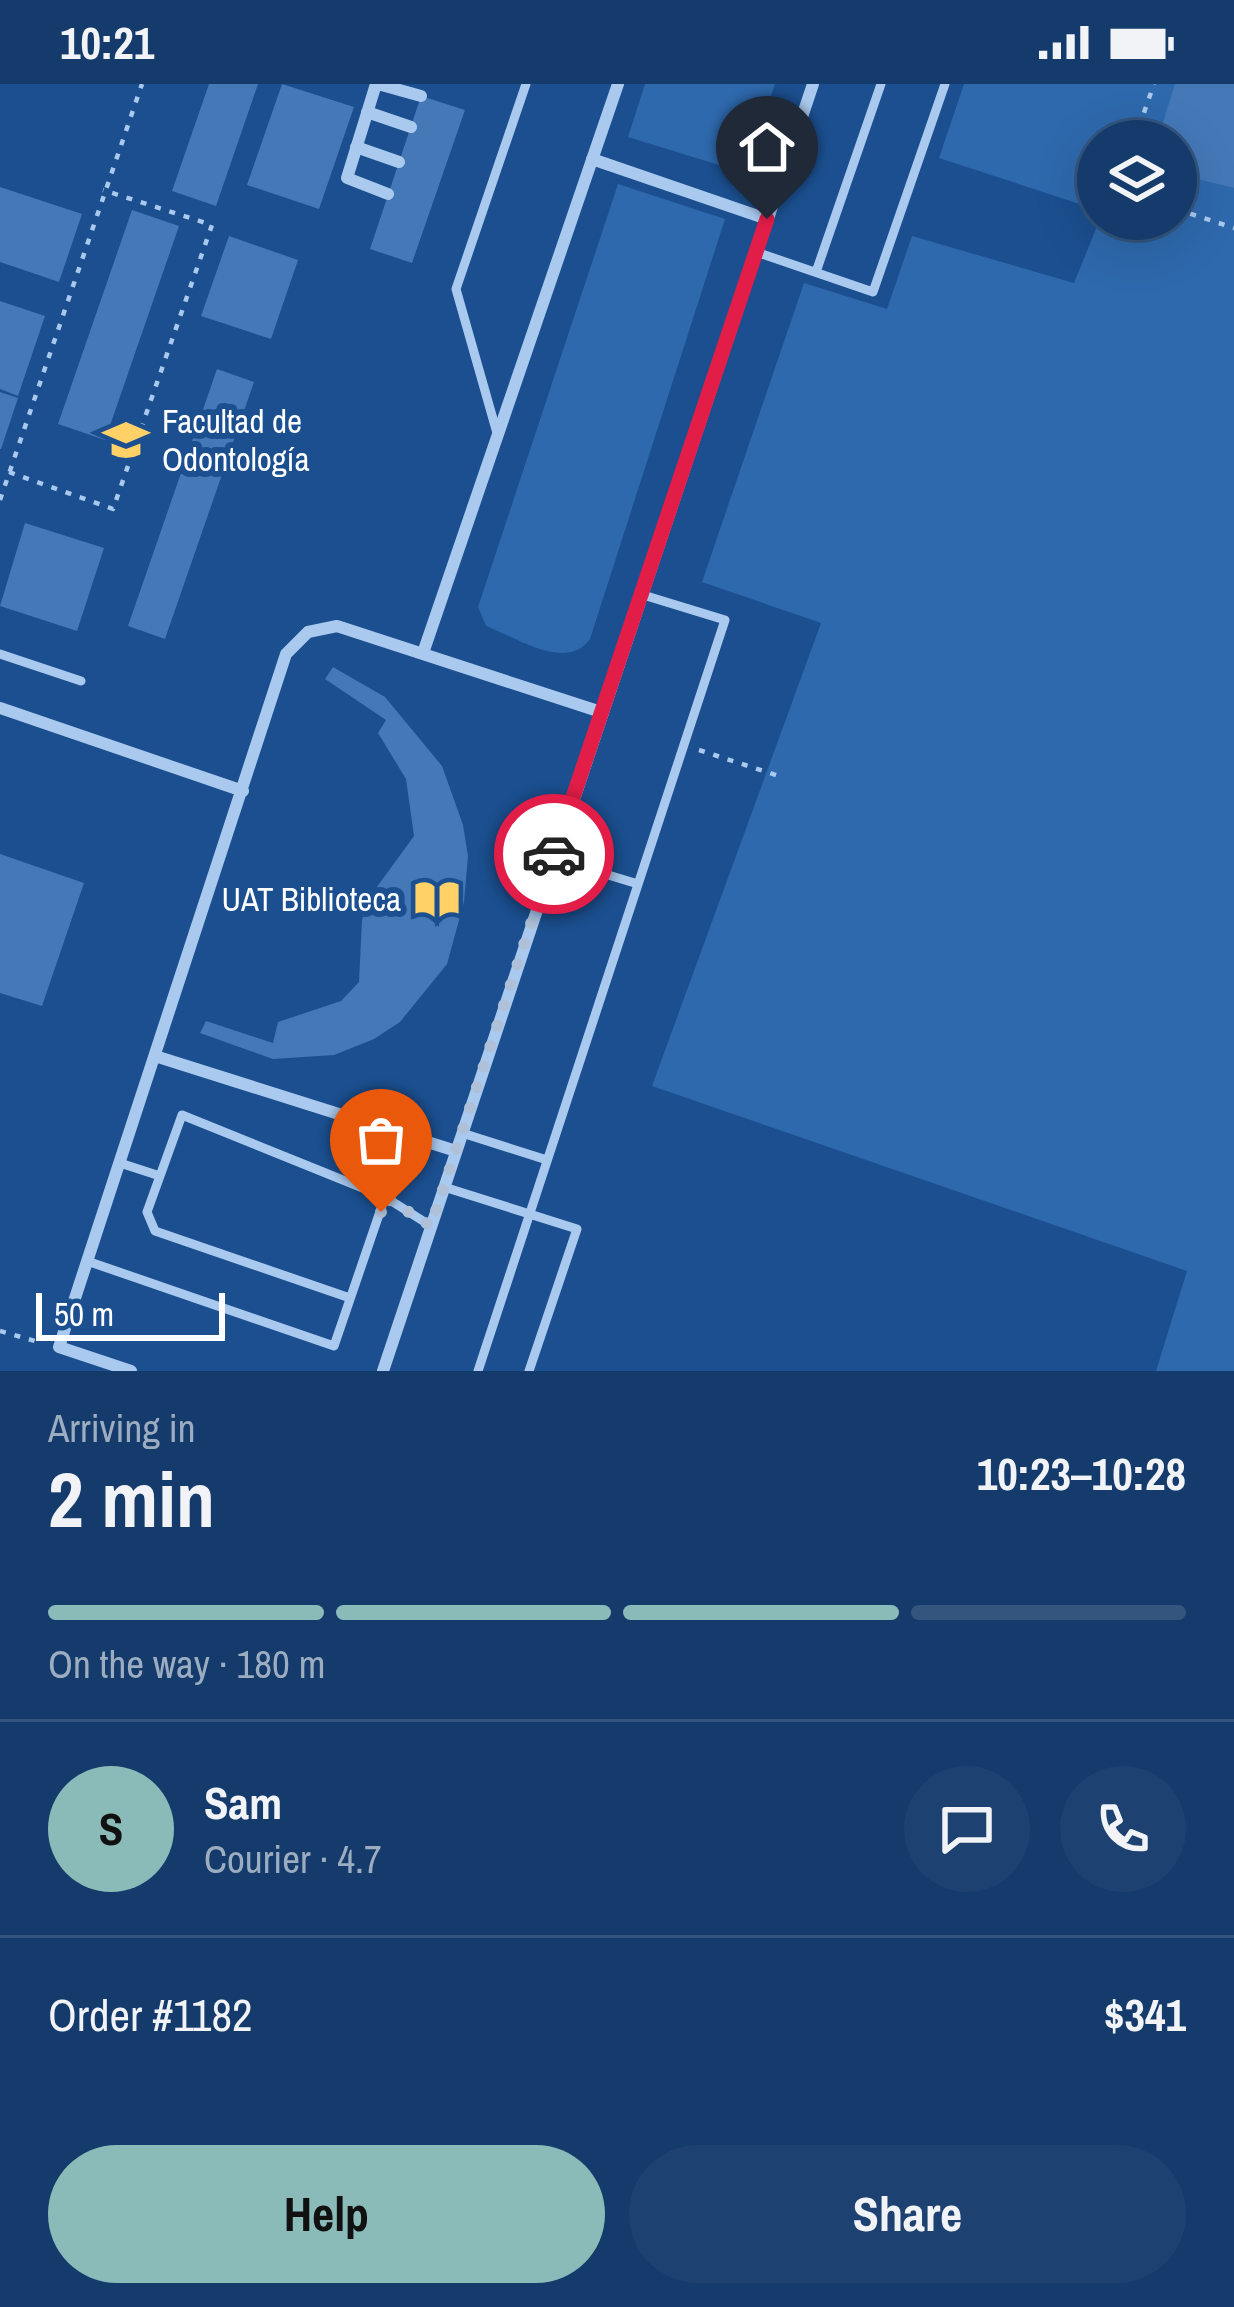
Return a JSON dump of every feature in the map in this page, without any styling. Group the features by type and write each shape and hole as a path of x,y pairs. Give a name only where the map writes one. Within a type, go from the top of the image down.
{"street":[{"path":"423,653 617,84"},
{"path":"383,1371 813,84"},
{"path":"388,194 347,178 367,112 385,85 422,96"},
{"path":"367,112 411,128"},
{"path":"356,148 399,162"},
{"path":"592,158 767,219"},
{"path":"131,1371 59,1347 286,654 308,632 337,626 601,712"},
{"path":"0,708 243,790"},
{"path":"155,1056 456,1151"}],"lane":[{"path":"497,435 456,289 526,84"},
{"path":"816,272 881,84"},
{"path":"756,252 873,292 945,84"},
{"path":"478,1371 725,620 640,595"},
{"path":"0,654 81,681"},
{"path":"552,858 638,884"},
{"path":"350,1298 155,1231 147,1212 182,1114 385,1197 431,1226"},
{"path":"462,1132 548,1160"},
{"path":"120,1163 160,1176"},
{"path":"444,1186 577,1229 529,1371"},
{"path":"87,1262 334,1346 385,1197"}],"path":[{"path":"0,500 142,84"},
{"path":"1141,120 1154,84"},
{"path":"9,472 113,509 212,225 103,190"},
{"path":"1197,216 1234,228"},
{"path":"684,745 779,776"},
{"path":"0,1331 59,1347"}],"shaded area":[{"path":"645,84 775,84 745,173 628,137"},
{"path":"964,84 1234,84 1234,1371 1156,1371 1187,1271 652,1086 821,623 702,582 804,283 887,309 912,236 1074,283 1091,240 1197,240 1197,120 1077,120 1077,203 939,158"},
{"path":"618,184 725,219 590,639 568,653 555,653 486,626 478,607"}],"building":[{"path":"209,84 258,84 216,206 172,191"},
{"path":"282,84 354,107 319,209 247,185"},
{"path":"1175,84 1234,84 1234,188 1197,179 1197,120 1164,120"},
{"path":"421,96 465,110 412,263 370,249"},
{"path":"0,187 82,214 59,282 0,262"},
{"path":"132,210 179,226 105,440 58,424"},
{"path":"229,236 298,260 271,339 201,316"},
{"path":"0,301 45,316 18,396 0,389"},
{"path":"217,369 254,382 165,639 128,626"},
{"path":"0,392 18,398 1,449 0,449"},
{"path":"25,523 104,548 77,631 0,606"},
{"path":"333,667 385,697 442,766 463,825 468,856 464,902 447,964 400,1022 334,1055 273,1059 200,1033 206,1021 273,1043 278,1022 341,1001 359,982 362,920 371,895 414,836 406,779 378,733 386,720 325,679"},
{"path":"0,854 84,883 42,1006 0,993"}],"way so far":[{"path":"381,1212 385,1197 431,1226 554,854"}],"place":[{"name":"Facultad de Odontología","path":"126,440"},
{"name":"UAT Biblioteca","path":"437,899"}],"route":[{"path":"554,854 767,219"}]}
